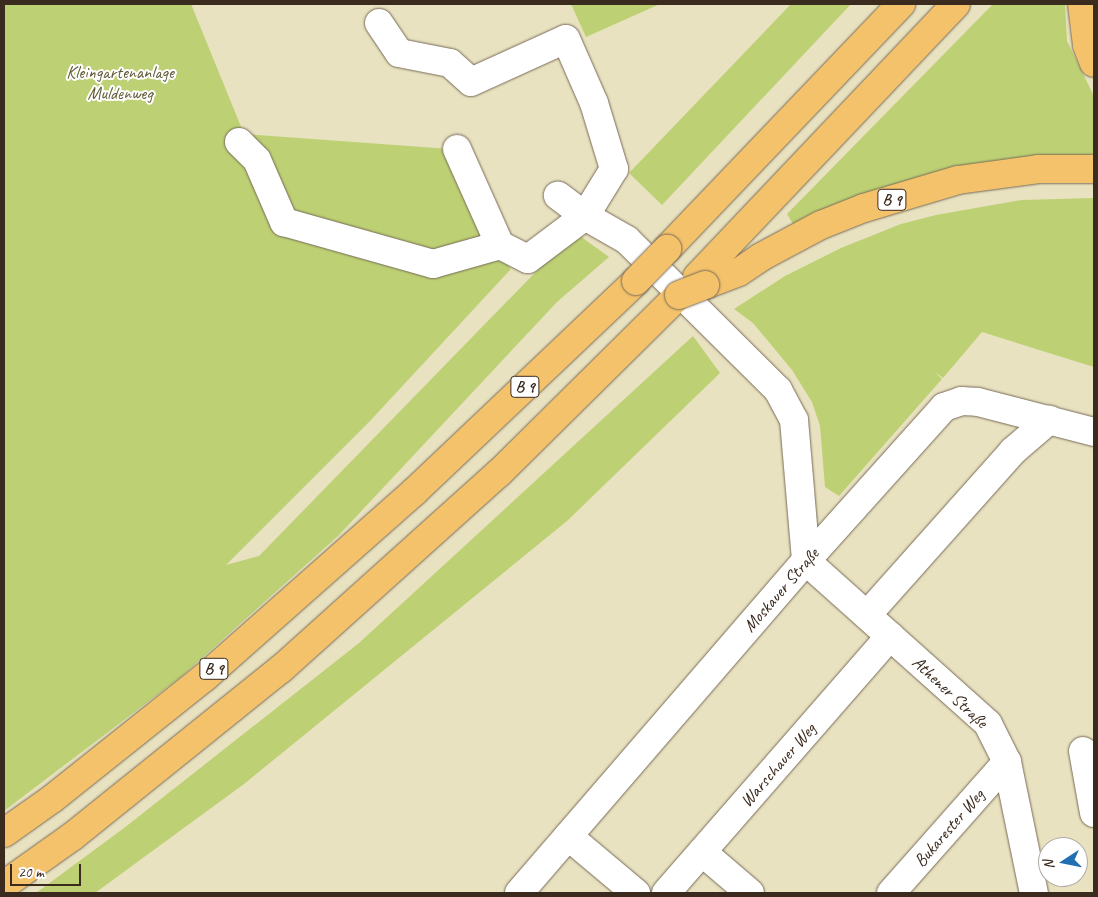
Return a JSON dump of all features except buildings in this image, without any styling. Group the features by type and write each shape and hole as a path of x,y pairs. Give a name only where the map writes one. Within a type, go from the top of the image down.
{"highway":[{"path":"686,292 956,4"},
{"path":"1082,4 1087,45 1094,63"},
{"name":"B 9","path":"4,833 52,799 205,677 414,492 636,281 898,7"},
{"name":"B 9","path":"4,885 73,836 281,668 499,472 686,292 739,272 761,257 821,225 864,208 949,183 1038,169 1094,169"}],"street":[{"path":"379,23 399,53 450,63 471,82 566,39 594,103 614,169 585,216 528,259 500,245 456,149"},
{"path":"239,142 256,160 284,222 433,264 500,245"},
{"path":"558,196 585,216 627,240 778,390 794,420 806,561"},
{"name":"Moskauer Straße","path":"519,893 806,561 944,407 960,401 978,402 1094,432"},
{"path":"867,615 1013,451 1049,420"},
{"name":"Athener Straße","path":"806,561 988,724 1007,762 1034,893"},
{"name":"Warschauer Weg","path":"666,893 890,636"},
{"path":"1083,751 1094,813"},
{"name":"Bukarester Weg","path":"892,893 1007,762"},
{"path":"568,836 636,893"},
{"path":"702,852 750,893"}],"green space":[{"name":"Kleingartenanlage Muldenweg","path":"4,4 191,4 244,134 450,149 487,241 511,269 370,421 226,565 259,556 561,246 580,236 609,257 557,302 339,535 182,676 4,811"},
{"path":"571,4 660,4 586,37"},
{"path":"791,4 851,4 662,205 629,173"},
{"path":"993,4 1065,4 1067,41 1094,96 1094,155 1049,155 953,170 793,224 787,214"},
{"path":"1094,198 1094,367 982,332 943,378 935,372 942,379 839,496 825,487 820,426 812,402 792,370 753,323 734,309 785,276 841,248 901,224 936,215 1021,200"},
{"path":"693,336 720,373 567,521 244,784 95,893 36,893 124,828 359,643"}]}
